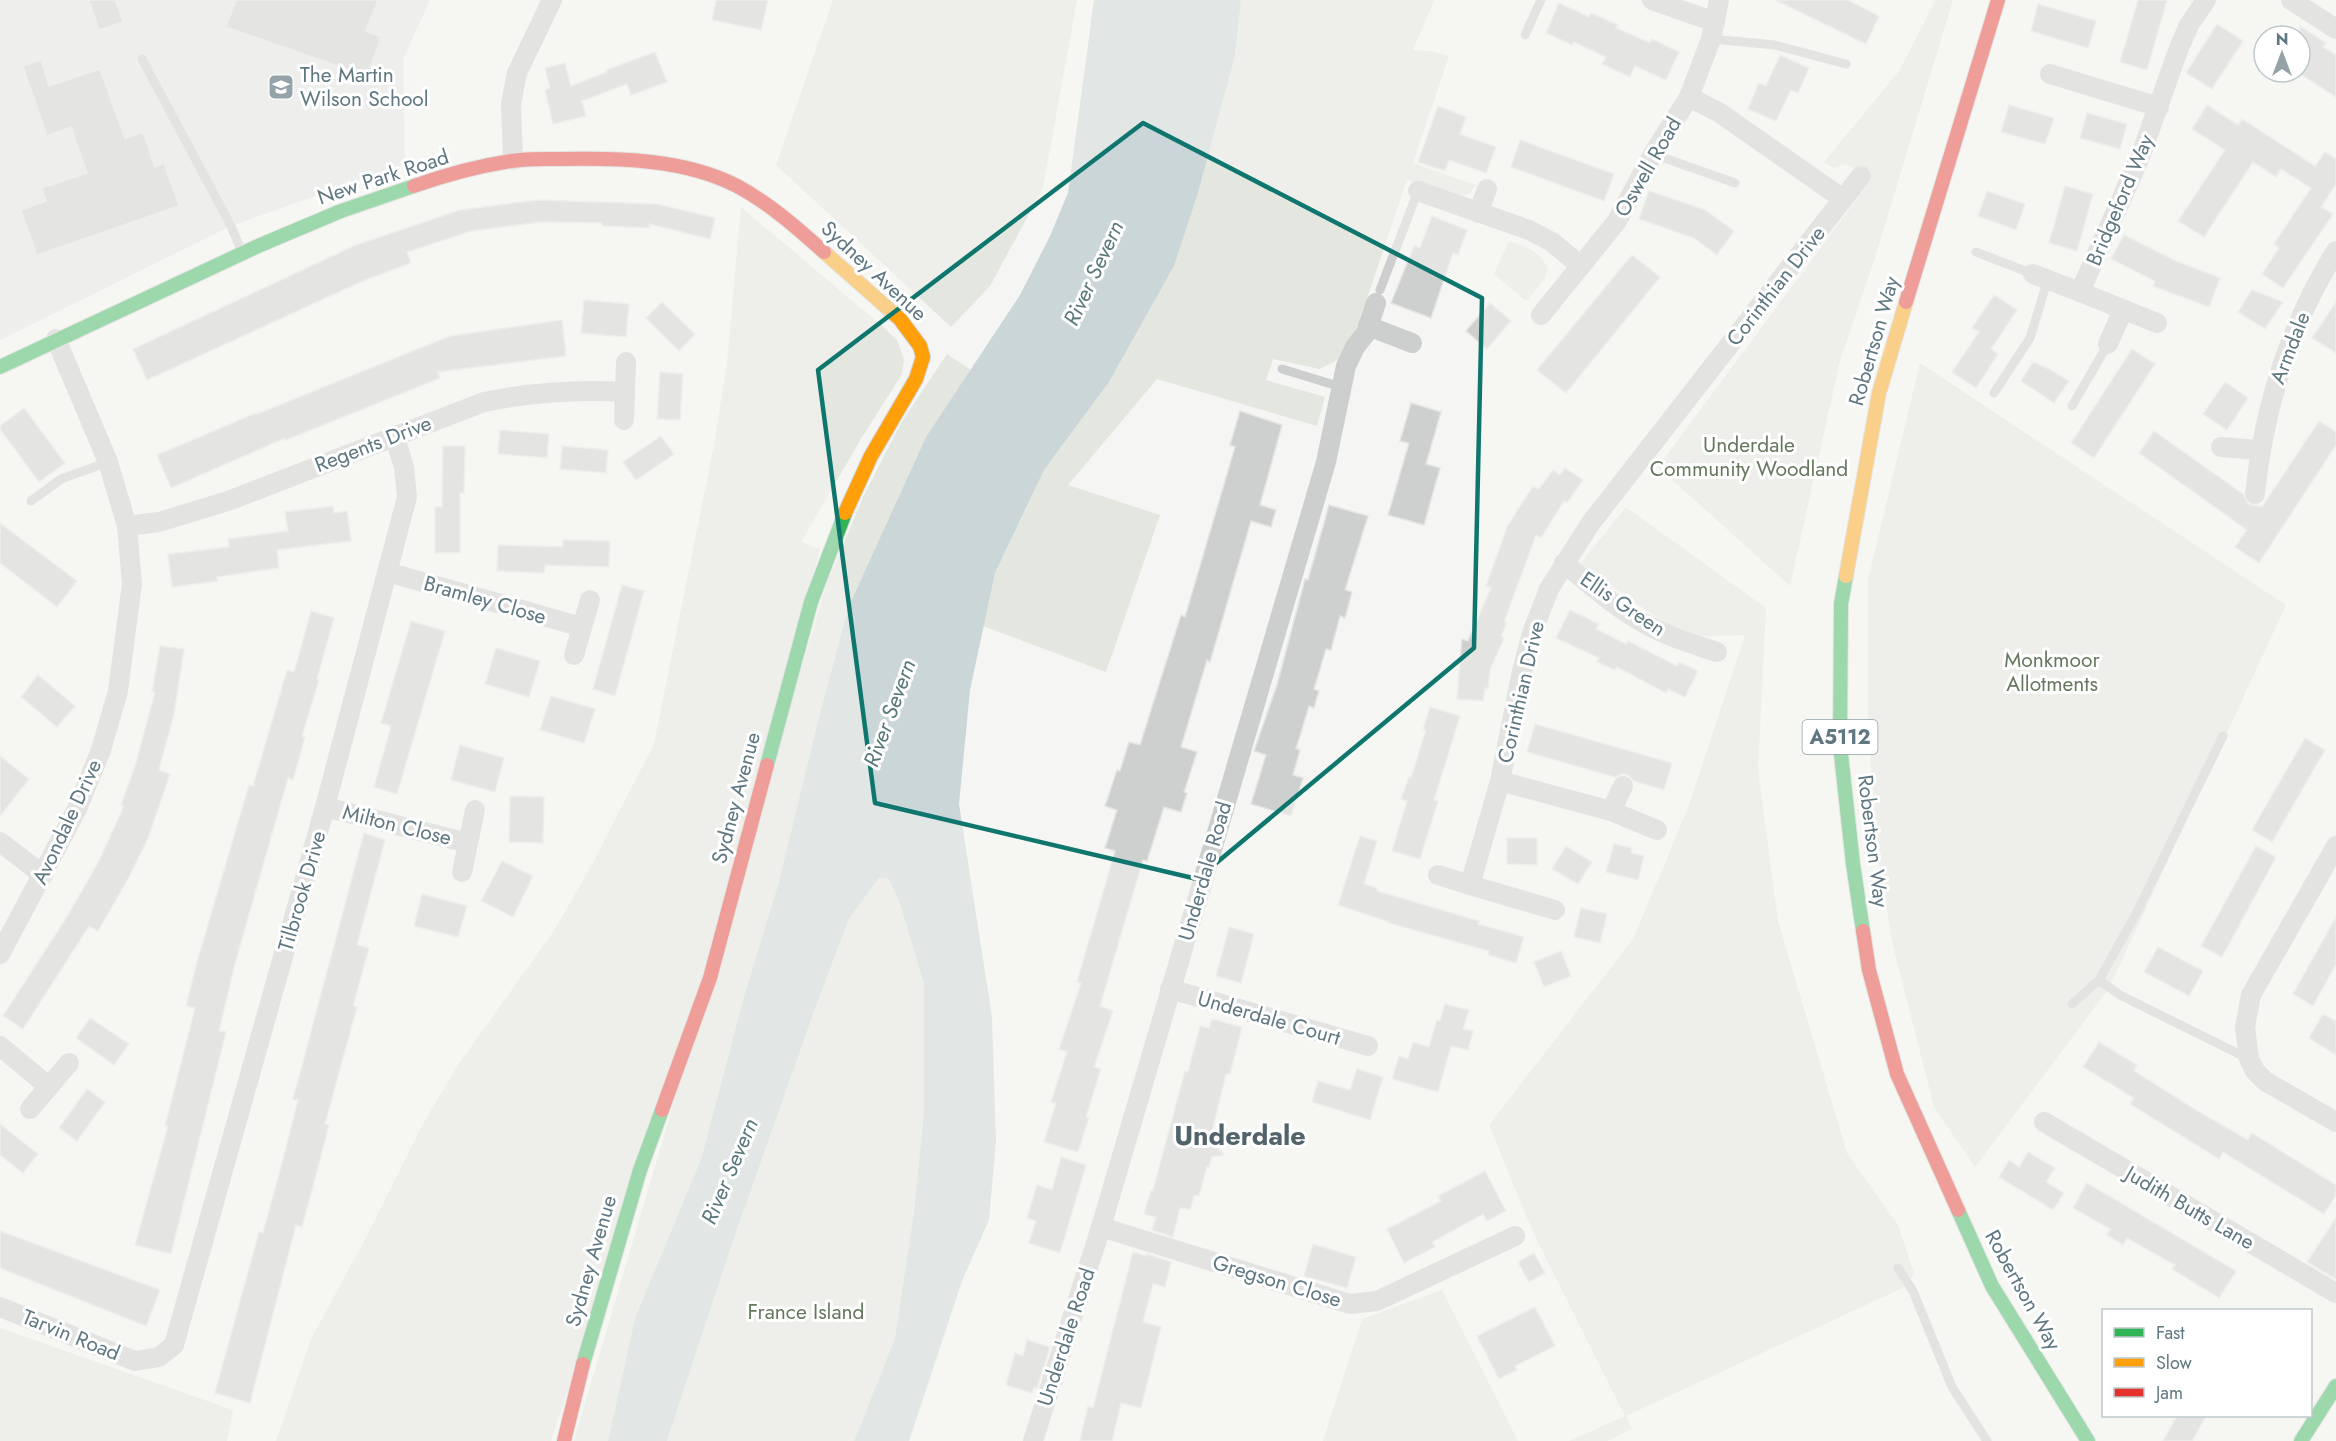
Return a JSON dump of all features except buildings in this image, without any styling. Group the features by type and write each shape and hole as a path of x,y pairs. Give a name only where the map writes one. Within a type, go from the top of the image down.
{"street":[{"path":"513,160 511,104 517,73 552,0"},
{"path":"1652,0 1713,30"},
{"name":"Oswell Road","path":"1541,315 1617,221 1653,154 1689,96 1713,30 1719,0"},
{"name":"Robertson Way","path":"1998,0 1879,393 1841,604 1840,745 1853,864 1869,970 1896,1074 1992,1286 2088,1441"},
{"name":"Bridgeford Way","path":"2080,292 2140,157 2182,40 2206,0"},
{"path":"2290,0 2336,29"},
{"name":"Bridgeford Way","path":"2050,74 2159,107"},
{"path":"1689,96 1720,113 1843,200"},
{"name":"New Park Road","path":"0,367 242,252 358,205 425,182 513,160 584,158 702,172 753,194 794,225"},
{"name":"Corinthian Drive","path":"1470,885 1500,781 1532,633 1549,589 1590,524 1861,176"},
{"path":"1478,213 1487,189"},
{"path":"1418,191 1529,230 1552,242 1581,266"},
{"name":"Sydney Avenue","path":"564,1441 578,1380 640,1170 710,978 811,602 829,548 853,494 873,452 916,377 923,357 920,343 904,323 794,225"},
{"name":"Armdale","path":"2255,494 2259,450 2281,364 2309,298 2336,251"},
{"name":"Bridgeford Way","path":"2040,277 2157,323"},
{"name":"Underdale Road","path":"1033,1441 1101,1227 1326,462 1341,387 1355,347 1368,326 1378,297"},
{"path":"2108,344 2123,310"},
{"path":"1368,326 1412,343"},
{"name":"Avondale Drive","path":"0,954 77,809 101,750 118,691 132,584 127,526 108,462 56,339"},
{"path":"624,420 626,362"},
{"name":"Regents Drive","path":"127,526 159,522 228,501 484,402 524,394 584,390 625,392"},
{"name":"Tilbrook Drive","path":"174,1345 325,807 407,497 404,467 394,435"},
{"path":"2221,447 2259,450"},
{"name":"Ellis Green","path":"1564,563 1614,603 1653,628 1679,640 1717,652"},
{"name":"Bramley Close","path":"387,572 582,627"},
{"path":"574,656 590,600"},
{"path":"1500,781 1611,811 1657,830"},
{"path":"1611,811 1623,786"},
{"name":"Milton Close","path":"325,807 468,843"},
{"name":"Milton Close","path":"462,872 475,810"},
{"path":"0,842 43,875"},
{"path":"2336,846 2252,995 2244,1027 2249,1059 2255,1071 2265,1081 2336,1122"},
{"path":"1438,875 1555,910"},
{"name":"Underdale Court","path":"1170,989 1368,1046"},
{"path":"0,1046 49,1087"},
{"path":"30,1109 69,1063"},
{"name":"Judith Butts Lane","path":"2044,1122 2336,1293"},
{"name":"Gregson Close","path":"1101,1227 1350,1304 1377,1301 1515,1236"},
{"name":"Tarvin Road","path":"0,1307 135,1361 159,1357 174,1345"},
{"path":"2305,1440 2336,1386"}],"lane":[{"path":"1526,35 1542,0"},
{"path":"1713,30 1846,64"},
{"path":"142,59 231,226 242,252"},
{"path":"1653,154 1735,183"},
{"path":"1378,297 1418,191"},
{"path":"1976,252 2040,277 2030,338 1994,393"},
{"path":"2072,406 2108,344"},
{"path":"1282,369 1341,387"},
{"path":"31,501 61,479 108,462"},
{"path":"2072,1004 2099,980 2136,914 2223,736"},
{"path":"2099,980 2120,995 2249,1059"},
{"path":"1898,1268 1913,1291 1952,1387 1987,1441"}],"highlighted area":[{"path":"1143,123 1482,298 1474,648 1197,879 875,803 818,370"}],"shaded area":[{"path":"0,0 430,0 403,59 405,164 231,226 0,340"}],"green space":[{"path":"833,0 1077,0 1043,188 990,286 951,327 776,165"},
{"path":"1241,0 1434,0 1413,50 1430,51 1449,56 1413,163 1476,185 1469,194 1456,197 1407,180 1358,325 1344,356 1320,369 1273,359 1266,380 1325,397 1317,426 1157,379 1068,485 1160,515 1106,672 983,626 995,573 1044,470 1109,382 1174,266 1198,193 1235,56"},
{"name":"Underdale Community Woodland","path":"1936,0 1953,0 1875,258 1840,361 1790,586 1658,467 1871,180 1846,164 1834,168 1824,162 1899,71"},
{"path":"741,207 897,340 904,359 902,374 801,542 820,549 706,977 551,1441 276,1441 311,1339 369,1232 423,1124 458,1065 553,932 588,872 654,744 714,445 727,363"},
{"path":"1509,241 1537,254 1548,269 1544,280 1526,301 1494,274"},
{"path":"947,354 971,370 926,437 848,608 778,885 745,993 701,1159 635,1318 608,1441 574,1441 826,586 863,497 901,423"},
{"name":"Monkmoor Allotments","path":"1920,363 2286,605 2109,988 1975,1167 1934,1107 1893,946 1876,845 1868,723 1868,580"},
{"path":"1626,507 1766,608 1758,769 1778,921 1847,1153 1898,1225 1914,1273 1909,1285 1626,1416 1632,1429 1607,1441 1569,1441 1625,1416 1533,1232 1489,1125 1633,939 1688,808 1745,635 1701,636 1666,624 1580,564"},
{"name":"France Island","path":"879,878 888,878 900,904 924,984 924,1111 914,1211 895,1338 854,1441 667,1441 733,1241 816,1006 849,919"},
{"path":"1442,1290 1518,1441 1323,1441 1362,1319"},
{"path":"0,1328 233,1410 227,1441 0,1441"}],"water":[{"name":"River Severn","path":"1094,0 1241,0 1235,56 1198,193 1174,266 1109,382 1044,470 995,573 970,690 959,804 992,1017 996,1141 989,1220 962,1281 909,1441 854,1441 895,1338 914,1211 924,1111 924,984 900,904 888,878 879,878 849,919 816,1006 733,1241 667,1441 608,1441 635,1318 701,1159 745,993 778,885 848,608 926,437 1020,295 1050,236 1068,193"}],"traffic: fast":[{"path":"0,367 258,246 341,211 414,186"},
{"path":"767,765 811,602 845,513"},
{"path":"1846,576 1841,604 1840,745 1863,931"},
{"path":"583,1364 640,1170 662,1110"},
{"path":"1958,1210 1992,1286 2088,1441"},
{"path":"2301,1441 2336,1386"}],"traffic: slow":[{"path":"824,252 900,319 920,346 923,357 916,379 871,456 845,513"},
{"path":"1846,576 1879,393 1906,302"}],"traffic: jam":[{"path":"1906,302 1998,0"},
{"path":"414,186 474,168 524,159 606,159 674,165 696,170 737,186 782,216 824,252"},
{"path":"662,1110 710,978 767,765"},
{"path":"1863,931 1869,970 1897,1074 1958,1210"},
{"path":"564,1441 583,1364"}],"place":[{"name":"The Martin Wilson School","path":"281,87"}],"district":[{"name":"Underdale","path":"1240,1136"}]}
